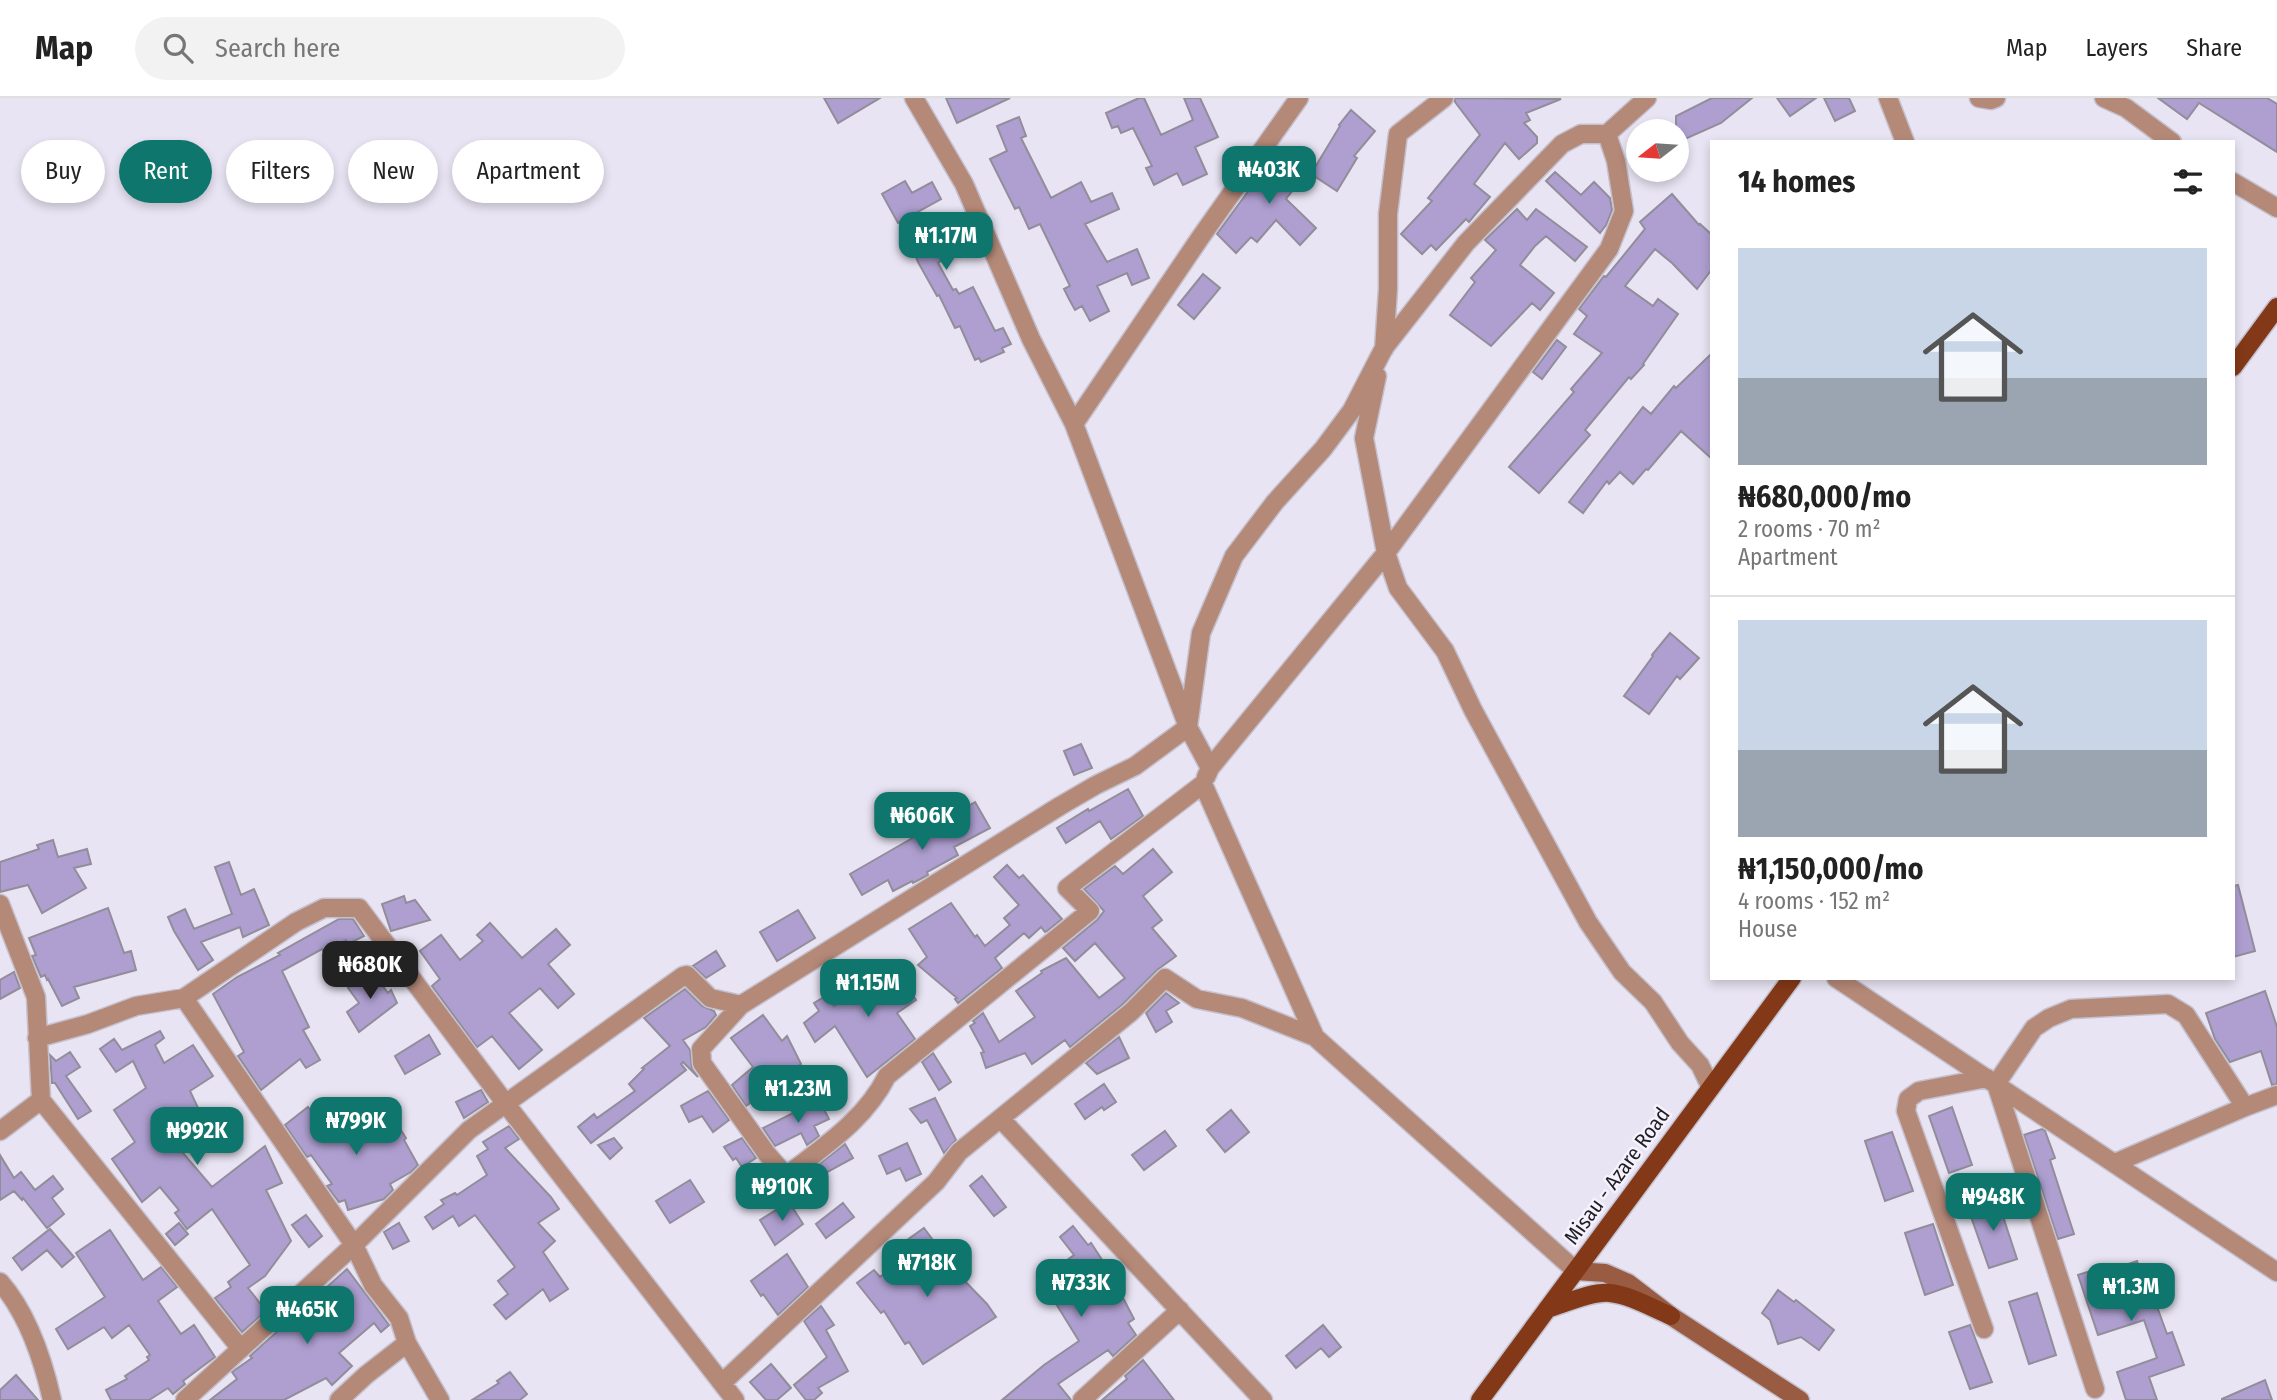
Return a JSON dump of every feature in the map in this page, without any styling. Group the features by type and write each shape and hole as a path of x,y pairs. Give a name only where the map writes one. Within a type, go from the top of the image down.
{"main road":[{"path":"2235,364 2277,307"},
{"name":"Misau - Azare Road","path":"1480,1400 1790,980"},
{"path":"1547,1310 1597,1293 1609,1293 1671,1316"}],"street":[{"path":"914,98 964,184 1031,340 1074,424 1206,776 1315,1037"},
{"path":"1074,424 1299,98"},
{"path":"1444,98 1398,134 1388,214 1388,289 1384,348 1364,438 1386,553 1398,588 1445,651 1473,710 1588,922 1622,972 1653,1002 1680,1043 1700,1065 1710,1086"},
{"path":"1606,134 1616,161 1624,211 1609,249 1386,553 1206,776 1067,888 1090,911 887,1076 877,1097 861,1116 786,1176 767,1154 702,1063 701,1049 741,1005 1060,806 1135,766 1188,727 1201,633 1234,556 1352,410 1384,348 1466,243 1562,144 1581,134 1606,134 1647,98"},
{"path":"1888,98 1904,140"},
{"path":"1979,98 1996,98"},
{"path":"2104,98 2126,108 2169,140"},
{"path":"2235,183 2277,208"},
{"path":"0,904 6,933 36,997 41,1100 241,1349"},
{"path":"37,1038 88,1024 136,1006 184,998 296,922 324,908 359,908 734,1400"},
{"path":"185,1400 354,1245 469,1130 683,976 687,975 710,998 741,1005"},
{"path":"722,1383 936,1182 959,1152 1131,1012 1165,978 1197,999 1242,1008 1315,1037 1576,1271 1605,1273 1628,1283 1671,1316 1800,1400"},
{"path":"1839,980 2277,1272"},
{"path":"184,998 354,1245 373,1285 399,1318 407,1343 440,1400"},
{"path":"1984,1329 1906,1111 1908,1099 1919,1091 1992,1081 2034,1028 2071,1009 2168,1004 2186,1015 2245,1107"},
{"path":"1992,1081 2095,1390"},
{"path":"2115,1163 2277,1095"},
{"path":"0,1131 41,1100"},
{"path":"1002,1119 1263,1400"},
{"path":"0,1282 22,1316 46,1373 52,1400"},
{"path":"1082,1400 1180,1310"},
{"path":"339,1400 407,1343"}],"building":[{"path":"824,98 880,98 838,123"},
{"path":"946,98 1010,98 957,123"},
{"path":"1144,98 1161,135 1193,120 1184,98 1200,98 1218,137 1195,147 1207,174 1183,185 1177,173 1154,185 1146,168 1152,166 1133,128 1121,133 1118,126 1112,128 1106,113"},
{"path":"1455,98 1561,99 1526,113 1530,120 1524,123 1537,137 1537,143 1519,159 1505,143 1474,184 1490,197 1469,222 1466,219 1436,250 1431,245 1422,254 1401,234 1432,201 1428,198 1480,135 1455,102"},
{"path":"1712,98 1752,98 1721,123 1689,137 1689,119 1676,119 1676,116"},
{"path":"1777,98 1816,98 1790,116"},
{"path":"1824,98 1849,98 1855,111 1835,121"},
{"path":"2158,98 2267,98 2277,104 2277,152 2199,103 2187,119"},
{"path":"1351,110 1375,131 1354,156 1357,158 1337,191 1311,174 1339,125"},
{"path":"1019,117 1026,136 1021,138 1051,198 1081,182 1091,202 1112,193 1119,209 1085,224 1107,262 1137,249 1149,278 1132,285 1127,273 1097,286 1109,311 1090,321 1082,306 1075,310 1069,299 1064,289 1070,286 1040,224 1029,229 1019,207 1015,209 990,159 1007,151 997,126"},
{"path":"1279,149 1308,171 1286,199 1316,228 1300,245 1276,220 1257,242 1251,237 1236,253 1217,234"},
{"path":"1555,172 1581,195 1594,182 1610,198 1612,210 1600,233 1546,181"},
{"path":"905,181 912,193 932,182 941,199 916,213 929,249 959,229 968,242 938,263 953,290 956,289 959,294 973,287 995,331 1003,328 1011,344 1002,348 1004,352 981,362 979,358 975,360 960,326 955,328 939,295 937,296 918,262 902,221 898,223 882,194"},
{"path":"1672,194 1699,225 1710,233 1710,272 1697,289 1655,249 1625,286 1653,306 1658,299 1678,314 1644,365 1631,379 1629,377 1585,430 1590,435 1539,493 1509,467 1574,392 1571,389 1602,353 1574,334 1587,316 1579,309 1645,229 1640,222"},
{"path":"1517,209 1527,220 1536,209 1587,247 1575,261 1546,236 1535,246 1520,265 1554,293 1540,310 1532,303 1491,346 1450,315 1475,282 1471,278 1496,250 1485,240"},
{"path":"1203,274 1220,288 1194,319 1178,305"},
{"path":"1557,340 1566,347 1542,379 1533,372"},
{"path":"1710,355 1710,457 1681,431 1633,484 1620,472 1609,484 1607,481 1583,513 1569,502 1643,407 1651,414 1674,386 1676,388"},
{"path":"1670,633 1699,658 1680,679 1677,676 1649,714 1624,696"},
{"path":"1081,744 1092,768 1074,775 1064,751"},
{"path":"1128,789 1143,816 1111,839 1100,821 1066,843 1057,828"},
{"path":"975,802 990,828 954,847 958,855 913,883 912,881 893,891 888,880 862,895 850,874"},
{"path":"53,840 58,857 87,849 91,864 74,868 86,888 42,913 28,885 0,892 0,862 39,849 37,845"},
{"path":"1153,849 1172,872 1143,896 1162,920 1152,928 1176,956 1070,1047 1065,1040 1032,1064 1025,1053 986,1068 981,1053 984,1052 970,1026 983,1013 999,1042 1035,1017 1016,991 1042,973 1041,971 1066,958 1099,998 1125,978 1095,943 1075,961 1063,948 1104,911 1084,889 1115,866 1123,874"},
{"path":"229,862 241,895 254,889 269,925 243,937 240,927 201,942 213,960 198,970 168,917 185,909 194,929 232,914 215,867"},
{"path":"1007,865 1019,878 1023,875 1062,919 1045,932 1041,927 1029,938 1024,933 995,958 1002,968 958,1003 955,999 957,998 918,965 927,957 909,929 951,903 975,937 977,935 985,946 1010,925 1004,918 1019,905 994,877"},
{"path":"2238,885 2255,951 2235,956 2235,886"},
{"path":"404,896 406,903 415,900 430,920 391,931 382,904"},
{"path":"108,908 124,953 131,951 136,970 74,987 79,998 62,1006 48,979 45,975 41,977 32,956 36,955 29,938"},
{"path":"798,910 815,938 777,961 760,932"},
{"path":"339,919 353,919 364,936 348,944 346,940 324,952 322,949 282,971 309,1027 303,1030 320,1060 306,1068 300,1059 261,1090 238,1056 244,1052 213,994 237,977 280,955 278,953"},
{"path":"490,923 522,958 556,929 570,945 548,964 574,994 558,1008 540,988 509,1013 542,1050 519,1069 492,1036 477,1047 432,986 440,979 420,951 441,935 460,960 483,941 477,935"},
{"path":"716,951 725,966 706,978 693,966"},
{"path":"886,962 916,1000 897,1013 915,1039 867,1077 835,1026 815,1042 804,1023 819,1011 814,1003 827,995 834,1006 861,989 856,983"},
{"path":"371,970 388,993 391,990 397,1003 359,1032 347,1012 359,1003 348,988"},
{"path":"14,972 20,988 0,999 0,980"},
{"path":"685,989 702,1006 714,1011 716,1015 706,1027 683,1040 690,1050 692,1069 698,1077 683,1062 681,1064 686,1070 591,1143 578,1127 594,1114 597,1118 635,1091 629,1084 644,1069 642,1068 670,1046 644,1018"},
{"path":"2265,991 2277,1027 2277,1084 2272,1085 2261,1051 2230,1062 2215,1039 2206,1013"},
{"path":"1166,993 1179,1003 1166,1011 1172,1022 1156,1032 1146,1013"},
{"path":"763,1015 782,1041 787,1036 801,1064 746,1106 732,1085 753,1067 731,1038"},
{"path":"160,1031 164,1038 155,1045 164,1063 193,1045 213,1076 190,1091 209,1131 177,1146 212,1187 265,1146 282,1183 266,1190 291,1241 265,1276 248,1288 266,1311 242,1332 215,1298 231,1287 228,1282 250,1265 212,1209 187,1229 175,1213 179,1210 160,1187 142,1202 112,1159 135,1142 114,1110 146,1088 133,1061 116,1072 100,1049 114,1039 122,1050"},
{"path":"429,1035 440,1054 405,1074 395,1056"},
{"path":"1119,1037 1129,1058 1097,1074 1086,1063"},
{"path":"70,1052 80,1067 66,1076 91,1111 78,1119 55,1083 52,1083 50,1055 56,1061"},
{"path":"933,1053 951,1082 939,1090 922,1062"},
{"path":"1104,1084 1116,1102 1104,1110 1102,1107 1085,1119 1075,1104"},
{"path":"481,1090 488,1102 464,1118 456,1102"},
{"path":"708,1091 729,1120 713,1132 702,1116 689,1122 681,1106"},
{"path":"935,1098 956,1140 944,1153 927,1120 921,1123 910,1109"},
{"path":"819,1100 829,1119 814,1126 819,1136 807,1145 801,1133 775,1146 763,1128"},
{"path":"308,1107 335,1141 349,1130 354,1136 389,1112 406,1138 404,1140 418,1165 390,1184 393,1190 384,1199 348,1210 345,1200 339,1202 327,1186 332,1184 311,1155 307,1157 285,1125"},
{"path":"1952,1107 1972,1165 1949,1173 1929,1116"},
{"path":"1231,1110 1249,1132 1225,1152 1207,1130"},
{"path":"509,1126 519,1139 505,1148 559,1209 538,1223 555,1241 543,1252 568,1289 550,1301 543,1289 506,1319 494,1305 508,1294 498,1281 515,1267 475,1215 459,1226 453,1216 433,1229 425,1217 444,1204 441,1200 455,1193 457,1195 487,1175 477,1156 488,1149 483,1142"},
{"path":"2042,1129 2055,1158 2050,1160 2074,1234 2058,1239 2024,1135"},
{"path":"1165,1131 1176,1146 1144,1170 1132,1155"},
{"path":"1892,1132 1913,1191 1885,1201 1865,1141"},
{"path":"614,1138 622,1148 610,1159 598,1145"},
{"path":"742,1138 756,1158 742,1167 724,1147"},
{"path":"907,1143 921,1174 906,1181 900,1168 887,1174 879,1156"},
{"path":"845,1144 853,1158 822,1175 817,1166"},
{"path":"0,1155 14,1178 21,1172 35,1190 53,1176 63,1189 52,1198 64,1214 47,1228 14,1191 0,1200"},
{"path":"982,1176 1006,1207 994,1216 970,1186"},
{"path":"690,1180 704,1202 670,1223 656,1201"},
{"path":"1997,1198 2017,1259 1989,1268 1968,1208"},
{"path":"789,1202 803,1224 775,1245 760,1220"},
{"path":"843,1203 854,1217 826,1238 816,1224"},
{"path":"306,1215 322,1236 309,1247 292,1225"},
{"path":"179,1223 188,1234 175,1245 166,1234"},
{"path":"399,1223 409,1241 393,1249 384,1232"},
{"path":"1933,1224 1953,1285 1925,1295 1905,1233"},
{"path":"1073,1226 1088,1245 1091,1243 1108,1269 1134,1319 1128,1323 1136,1335 1113,1356 1108,1350 1058,1384 1071,1400 1002,1400 1044,1365 1079,1341 1055,1302 1058,1301 1042,1278 1074,1255 1060,1237"},
{"path":"924,1228 958,1274 996,1317 923,1364 909,1342 905,1344 884,1311 881,1313 857,1283 874,1270 880,1277 910,1252 903,1243"},
{"path":"50,1229 74,1257 62,1267 47,1250 22,1270 13,1258"},
{"path":"110,1230 143,1280 161,1267 177,1287 158,1301 181,1334 194,1325 215,1357 183,1381 185,1384 173,1394 168,1388 149,1400 111,1400 106,1390 127,1379 125,1376 149,1360 147,1357 150,1355 129,1325 112,1338 104,1327 68,1349 56,1329 105,1297 76,1253"},
{"path":"787,1254 808,1287 778,1315 751,1281"},
{"path":"2137,1261 2145,1283 2148,1282 2167,1334 2172,1332 2184,1365 2149,1377 2157,1400 2126,1400 2117,1372 2157,1358 2144,1320 2098,1335 2078,1275 2103,1267 2105,1272"},
{"path":"347,1269 389,1325 381,1332 374,1323 339,1353 352,1366 332,1385 326,1378 284,1400 210,1400 237,1379 232,1372 252,1358 250,1356"},
{"path":"1778,1290 1794,1302 1796,1300 1834,1330 1819,1350 1801,1337 1778,1344 1770,1320 1762,1313"},
{"path":"2037,1293 2056,1355 2029,1364 2009,1302"},
{"path":"821,1306 834,1325 826,1330 848,1371 818,1388 822,1393 814,1400 806,1400 794,1385 827,1357 804,1321"},
{"path":"1323,1325 1341,1347 1329,1357 1321,1348 1296,1368 1286,1356"},
{"path":"1970,1325 1992,1382 1970,1389 1949,1332"},
{"path":"1143,1360 1174,1400 1102,1400 1127,1379 1125,1376"},
{"path":"771,1364 791,1388 777,1400 766,1400 750,1382"},
{"path":"510,1372 527,1394 520,1400 472,1400 499,1383 497,1381"},
{"path":"16,1375 38,1400 0,1400 0,1390"},
{"path":"2265,1380 2272,1400 2222,1400 2222,1399"}]}
